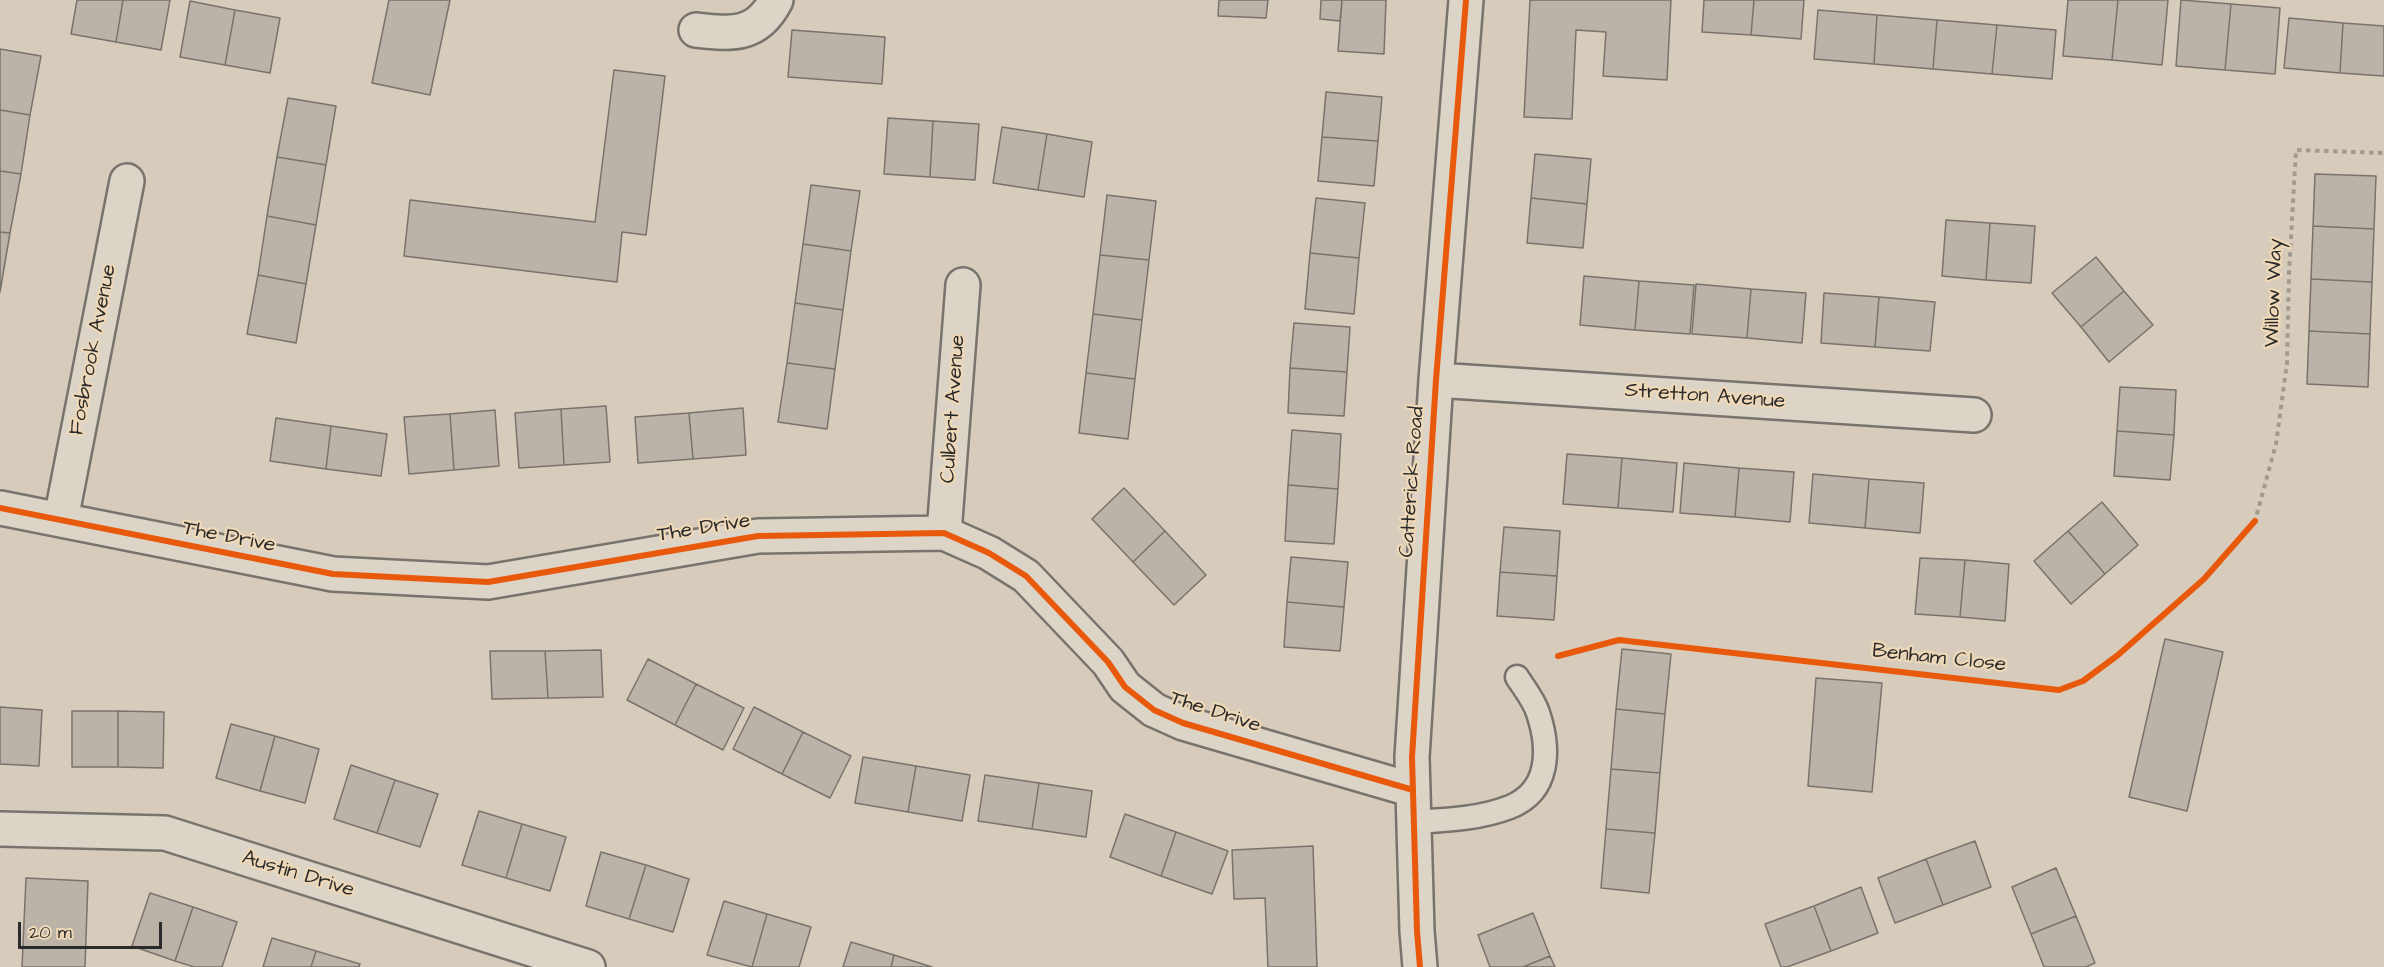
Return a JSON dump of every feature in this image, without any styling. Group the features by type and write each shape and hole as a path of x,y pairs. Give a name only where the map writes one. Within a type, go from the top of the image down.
{"street":[{"path":"696,30 729,34 746,31 769,14 776,0"},
{"name":"Catterick Road","path":"1420,967 1412,757 1436,380 1466,0"},
{"name":"Fosbrook Avenue","path":"61,519 127,181"},
{"name":"Culbert Avenue","path":"944,533 963,285"},
{"name":"Stretton Avenue","path":"1436,380 1974,415"},
{"name":"The Drive","path":"0,508 333,574 488,582 758,536 944,533 989,553 1026,576 1108,662 1125,687 1154,710 1183,723 1413,790"},
{"name":"Austin Drive","path":"0,829 165,833 568,964"}],"lane":[{"path":"1414,822 1464,818 1510,807 1528,798 1540,784 1546,763 1538,712 1517,677"}],"building":[{"path":"77,0 123,0 116,42 71,34"},
{"path":"123,0 170,0 161,50 116,42"},
{"path":"389,0 450,0 430,95 372,83"},
{"path":"1219,0 1268,0 1266,18 1218,16"},
{"path":"1321,0 1342,0 1340,21 1320,19"},
{"path":"1342,0 1386,0 1384,54 1338,51"},
{"path":"1530,0 1671,0 1667,80 1603,76 1606,32 1576,30 1572,119 1524,117"},
{"path":"1704,0 1754,0 1751,35 1702,32"},
{"path":"1754,0 1804,0 1801,39 1751,35"},
{"path":"2068,0 2118,0 2112,60 2063,56"},
{"path":"2118,0 2168,0 2162,65 2112,60"},
{"path":"2181,0 2231,4 2225,70 2176,66"},
{"path":"190,1 235,10 225,65 180,57"},
{"path":"2231,4 2280,8 2275,74 2225,70"},
{"path":"235,10 280,18 270,73 225,65"},
{"path":"1818,10 1877,15 1874,64 1814,59"},
{"path":"1877,15 1937,20 1933,69 1874,64"},
{"path":"2289,18 2343,23 2340,73 2284,68"},
{"path":"1937,20 1997,25 1992,74 1933,69"},
{"path":"2343,23 2384,26 2384,76 2340,73"},
{"path":"1997,25 2056,30 2052,79 1992,74"},
{"path":"792,30 885,37 882,84 788,77"},
{"path":"0,49 41,56 30,115 0,110"},
{"path":"614,70 665,76 646,235 622,232 617,282 404,256 410,200 595,222"},
{"path":"1326,92 1382,97 1378,141 1322,137"},
{"path":"288,98 336,106 326,165 277,157"},
{"path":"0,110 30,115 21,174 0,171"},
{"path":"888,118 933,121 930,177 884,174"},
{"path":"933,121 979,124 975,180 930,177"},
{"path":"1002,127 1047,134 1038,190 993,183"},
{"path":"1047,134 1092,142 1084,197 1038,190"},
{"path":"1322,137 1378,141 1374,186 1318,181"},
{"path":"1535,154 1591,159 1587,204 1531,198"},
{"path":"277,157 326,165 316,225 267,216"},
{"path":"0,171 21,174 10,233 0,232"},
{"path":"2315,174 2376,176 2374,229 2313,226"},
{"path":"811,185 860,191 851,251 803,244"},
{"path":"1107,195 1156,201 1149,260 1100,255"},
{"path":"1316,198 1365,203 1359,258 1310,253"},
{"path":"1531,198 1587,204 1583,248 1527,243"},
{"path":"267,216 316,225 306,284 258,275"},
{"path":"1946,220 1990,223 1986,280 1942,276"},
{"path":"1990,223 2035,226 2031,283 1986,280"},
{"path":"2313,226 2374,229 2372,282 2311,279"},
{"path":"0,232 10,233 0,292"},
{"path":"803,244 851,251 843,310 795,303"},
{"path":"1310,253 1359,258 1354,314 1305,309"},
{"path":"1100,255 1149,260 1142,320 1093,314"},
{"path":"2096,257 2124,291 2081,327 2052,293"},
{"path":"258,275 306,284 296,343 247,334"},
{"path":"1584,276 1639,281 1635,330 1580,325"},
{"path":"2311,279 2372,282 2370,334 2309,331"},
{"path":"1639,281 1694,285 1690,334 1635,330"},
{"path":"1696,284 1751,289 1747,338 1692,334"},
{"path":"1751,289 1806,293 1802,343 1747,338"},
{"path":"2124,291 2153,325 2109,362 2081,327"},
{"path":"1824,293 1879,297 1875,347 1821,343"},
{"path":"1879,297 1935,302 1930,351 1875,347"},
{"path":"795,303 843,310 835,369 787,363"},
{"path":"1093,314 1142,320 1135,379 1086,373"},
{"path":"1294,323 1350,327 1347,372 1290,368"},
{"path":"2309,331 2370,334 2368,387 2307,384"},
{"path":"787,363 835,369 827,429 778,422"},
{"path":"1290,368 1347,372 1344,416 1288,413"},
{"path":"1086,373 1135,379 1128,439 1079,433"},
{"path":"2120,387 2176,390 2174,435 2117,431"},
{"path":"606,406 610,462 564,465 561,409"},
{"path":"743,408 746,455 693,459 689,413"},
{"path":"561,409 564,465 519,468 515,413"},
{"path":"495,410 499,466 454,470 450,414"},
{"path":"689,413 693,459 638,463 635,417"},
{"path":"450,414 454,470 409,474 404,417"},
{"path":"276,418 331,426 326,469 270,461"},
{"path":"331,426 387,434 381,476 326,469"},
{"path":"1292,430 1341,434 1338,489 1288,485"},
{"path":"2117,431 2174,435 2170,480 2114,476"},
{"path":"1567,454 1622,458 1618,508 1563,504"},
{"path":"1622,458 1677,463 1673,512 1618,508"},
{"path":"1684,463 1739,468 1735,517 1680,513"},
{"path":"1739,468 1794,472 1790,522 1735,517"},
{"path":"1813,474 1869,479 1865,528 1809,523"},
{"path":"1869,479 1924,483 1920,533 1865,528"},
{"path":"1288,485 1338,489 1334,544 1285,541"},
{"path":"1124,488 1165,531 1133,562 1092,519"},
{"path":"2102,502 2138,545 2105,574 2068,531"},
{"path":"1504,527 1560,531 1557,576 1500,572"},
{"path":"1165,531 1206,575 1174,605 1133,562"},
{"path":"2068,531 2105,574 2071,604 2034,561"},
{"path":"1291,557 1348,562 1344,607 1287,602"},
{"path":"1920,558 1965,560 1960,617 1915,614"},
{"path":"1965,560 2009,564 2005,621 1960,617"},
{"path":"1500,572 1557,576 1554,620 1497,616"},
{"path":"1287,602 1344,607 1340,651 1284,647"},
{"path":"2165,639 2223,652 2187,811 2129,797"},
{"path":"1622,649 1671,654 1665,714 1616,709"},
{"path":"601,650 603,697 548,698 545,651"},
{"path":"490,651 545,651 548,698 492,699"},
{"path":"648,659 696,684 675,725 627,700"},
{"path":"1816,678 1882,683 1872,792 1808,786"},
{"path":"696,684 744,708 723,750 675,725"},
{"path":"0,707 42,710 39,766 0,764"},
{"path":"754,707 803,732 782,774 733,749"},
{"path":"1616,709 1665,714 1660,773 1611,769"},
{"path":"72,711 118,711 118,767 72,767"},
{"path":"118,711 164,712 163,768 118,767"},
{"path":"231,724 275,736 260,791 216,778"},
{"path":"803,732 851,756 830,798 782,774"},
{"path":"275,736 319,749 305,803 260,791"},
{"path":"863,757 916,766 908,812 855,803"},
{"path":"351,765 395,780 377,833 334,819"},
{"path":"916,766 970,775 962,821 908,812"},
{"path":"1611,769 1660,773 1655,833 1606,829"},
{"path":"985,775 1039,783 1032,829 978,821"},
{"path":"395,780 438,794 420,847 377,833"},
{"path":"1039,783 1092,791 1086,837 1032,829"},
{"path":"479,811 522,824 506,878 462,865"},
{"path":"1125,814 1176,832 1161,876 1110,857"},
{"path":"522,824 566,837 550,891 506,878"},
{"path":"1606,829 1655,833 1649,893 1601,888"},
{"path":"1176,832 1228,851 1212,894 1161,876"},
{"path":"1975,841 1991,887 1943,905 1926,859"},
{"path":"1313,846 1317,967 1268,967 1265,898 1234,899 1232,850"},
{"path":"601,852 646,865 629,919 586,906"},
{"path":"1926,859 1943,905 1895,923 1878,878"},
{"path":"646,865 689,879 673,932 629,919"},
{"path":"2056,868 2076,916 2031,934 2012,887"},
{"path":"26,878 88,881 85,967 22,967"},
{"path":"1861,887 1878,933 1831,951 1814,906"},
{"path":"150,893 193,907 175,961 132,946"},
{"path":"724,901 767,914 752,967 707,955"},
{"path":"1814,906 1831,951 1787,967 1781,967 1765,924"},
{"path":"193,907 237,922 222,967 194,967 175,961"},
{"path":"1533,913 1550,956 1523,967 1490,967 1478,935"},
{"path":"767,914 811,927 799,967 752,967"},
{"path":"2076,916 2095,963 2086,967 2044,967 2031,934"},
{"path":"272,938 316,951 311,967 263,967"},
{"path":"851,942 894,955 891,967 843,967"},
{"path":"316,951 360,964 359,967 311,967"},
{"path":"894,955 932,967 891,967"},
{"path":"1550,956 1555,967 1523,967"}],"cycle path":[{"path":"1420,967 1412,757 1436,380 1466,0"},
{"path":"0,508 333,574 488,582 758,536 944,533 989,553 1026,576 1108,662 1125,687 1154,710 1183,723 1413,790"},
{"name":"Benham Close","path":"1558,656 1619,640 2059,690 2083,681 2118,655 2204,579 2255,521"}]}
